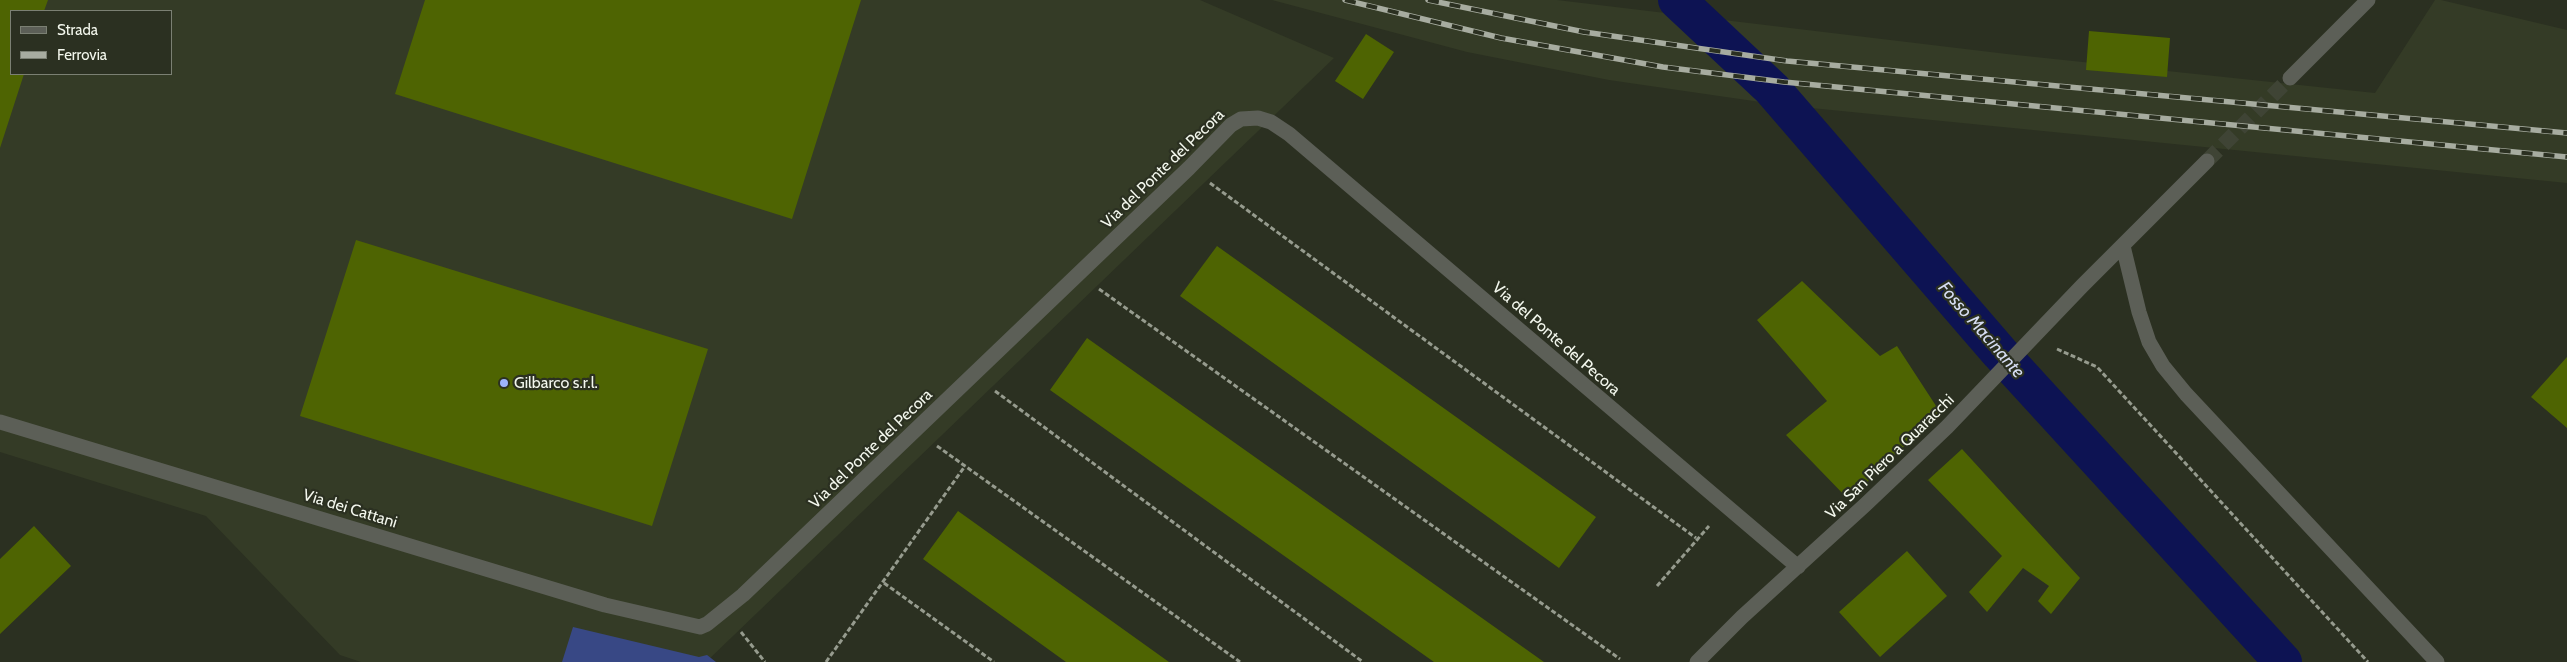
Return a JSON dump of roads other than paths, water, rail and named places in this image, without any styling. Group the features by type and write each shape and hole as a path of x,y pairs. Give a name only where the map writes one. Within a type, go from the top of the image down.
{"street":[{"path":"2290,78 2368,0"},
{"name":"Via del Ponte del Pecora","path":"690,627 700,628 708,624 743,595 1175,182 1230,125 1241,119 1258,118 1271,122 1289,134 1798,567"},
{"name":"Via San Piero a Quaracchi","path":"1697,662 1742,617 1947,427 2082,286 2207,162"},
{"path":"2123,246 2146,335 2163,366 2192,401 2436,662"},
{"name":"Via dei Cattani","path":"0,422 605,605 690,627"}],"waterway":[{"name":"Fosso Macinante","path":"1677,0 1772,89 2000,353 2283,662"}],"tunnel":[{"path":"2207,161 2290,78"}],"railway":[{"path":"1345,0 1501,38 1663,67 1784,82 2567,157"},
{"path":"1428,0 1584,32 1787,61 2567,133"}],"place":[{"name":"Gilbarco s.r.l.","path":"504,383"}]}
